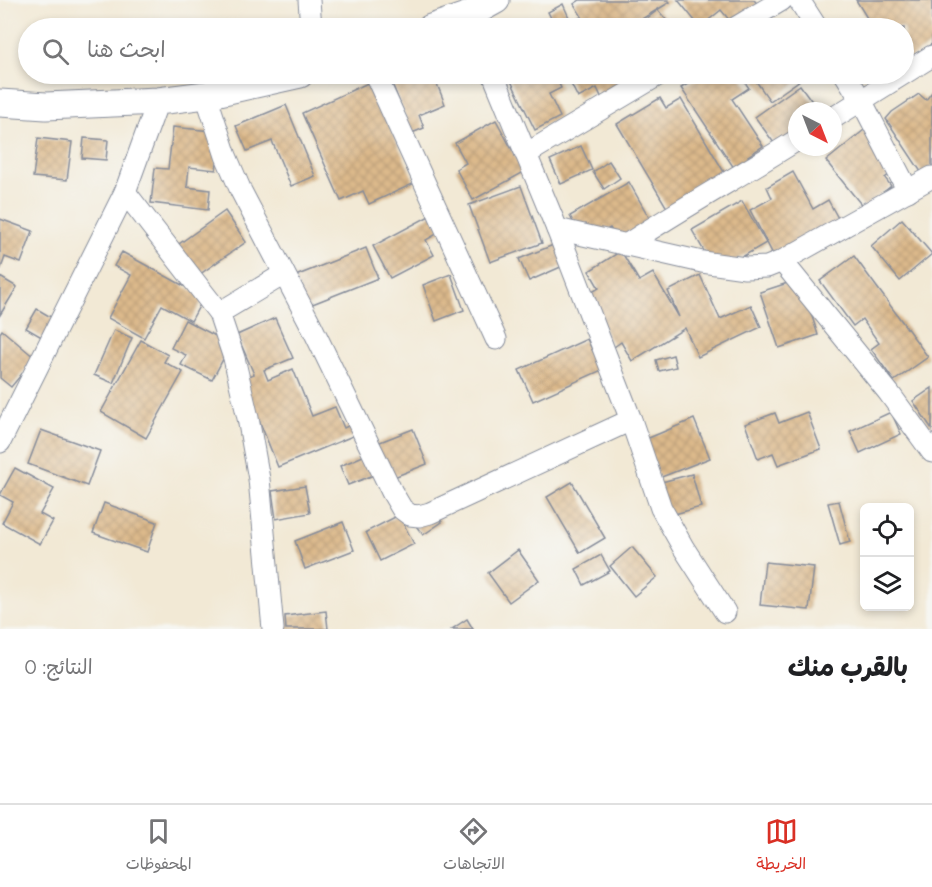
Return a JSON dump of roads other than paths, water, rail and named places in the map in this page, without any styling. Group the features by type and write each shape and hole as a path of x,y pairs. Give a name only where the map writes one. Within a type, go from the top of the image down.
{"street":[{"path":"309,0 310,18"},
{"path":"476,18 496,0"},
{"path":"752,18 782,0"},
{"path":"799,0 811,18"},
{"path":"914,67 932,56"},
{"path":"0,103 46,106 158,101 206,95 255,84"},
{"path":"380,84 496,339"},
{"path":"497,84 557,229 631,420 661,508 725,612"},
{"path":"526,154 643,84"},
{"path":"851,84 908,190"},
{"path":"842,112 887,84"},
{"path":"206,95 226,156 242,191 402,509 410,515 430,513 631,420"},
{"path":"0,442 125,192 158,101"},
{"path":"626,245 668,217 788,146"},
{"path":"557,229 702,262 745,268 767,267 782,261 932,177"},
{"path":"125,192 219,313 234,358 259,479 273,629"},
{"path":"782,261 889,393 932,452"},
{"path":"219,313 284,274"}]}
